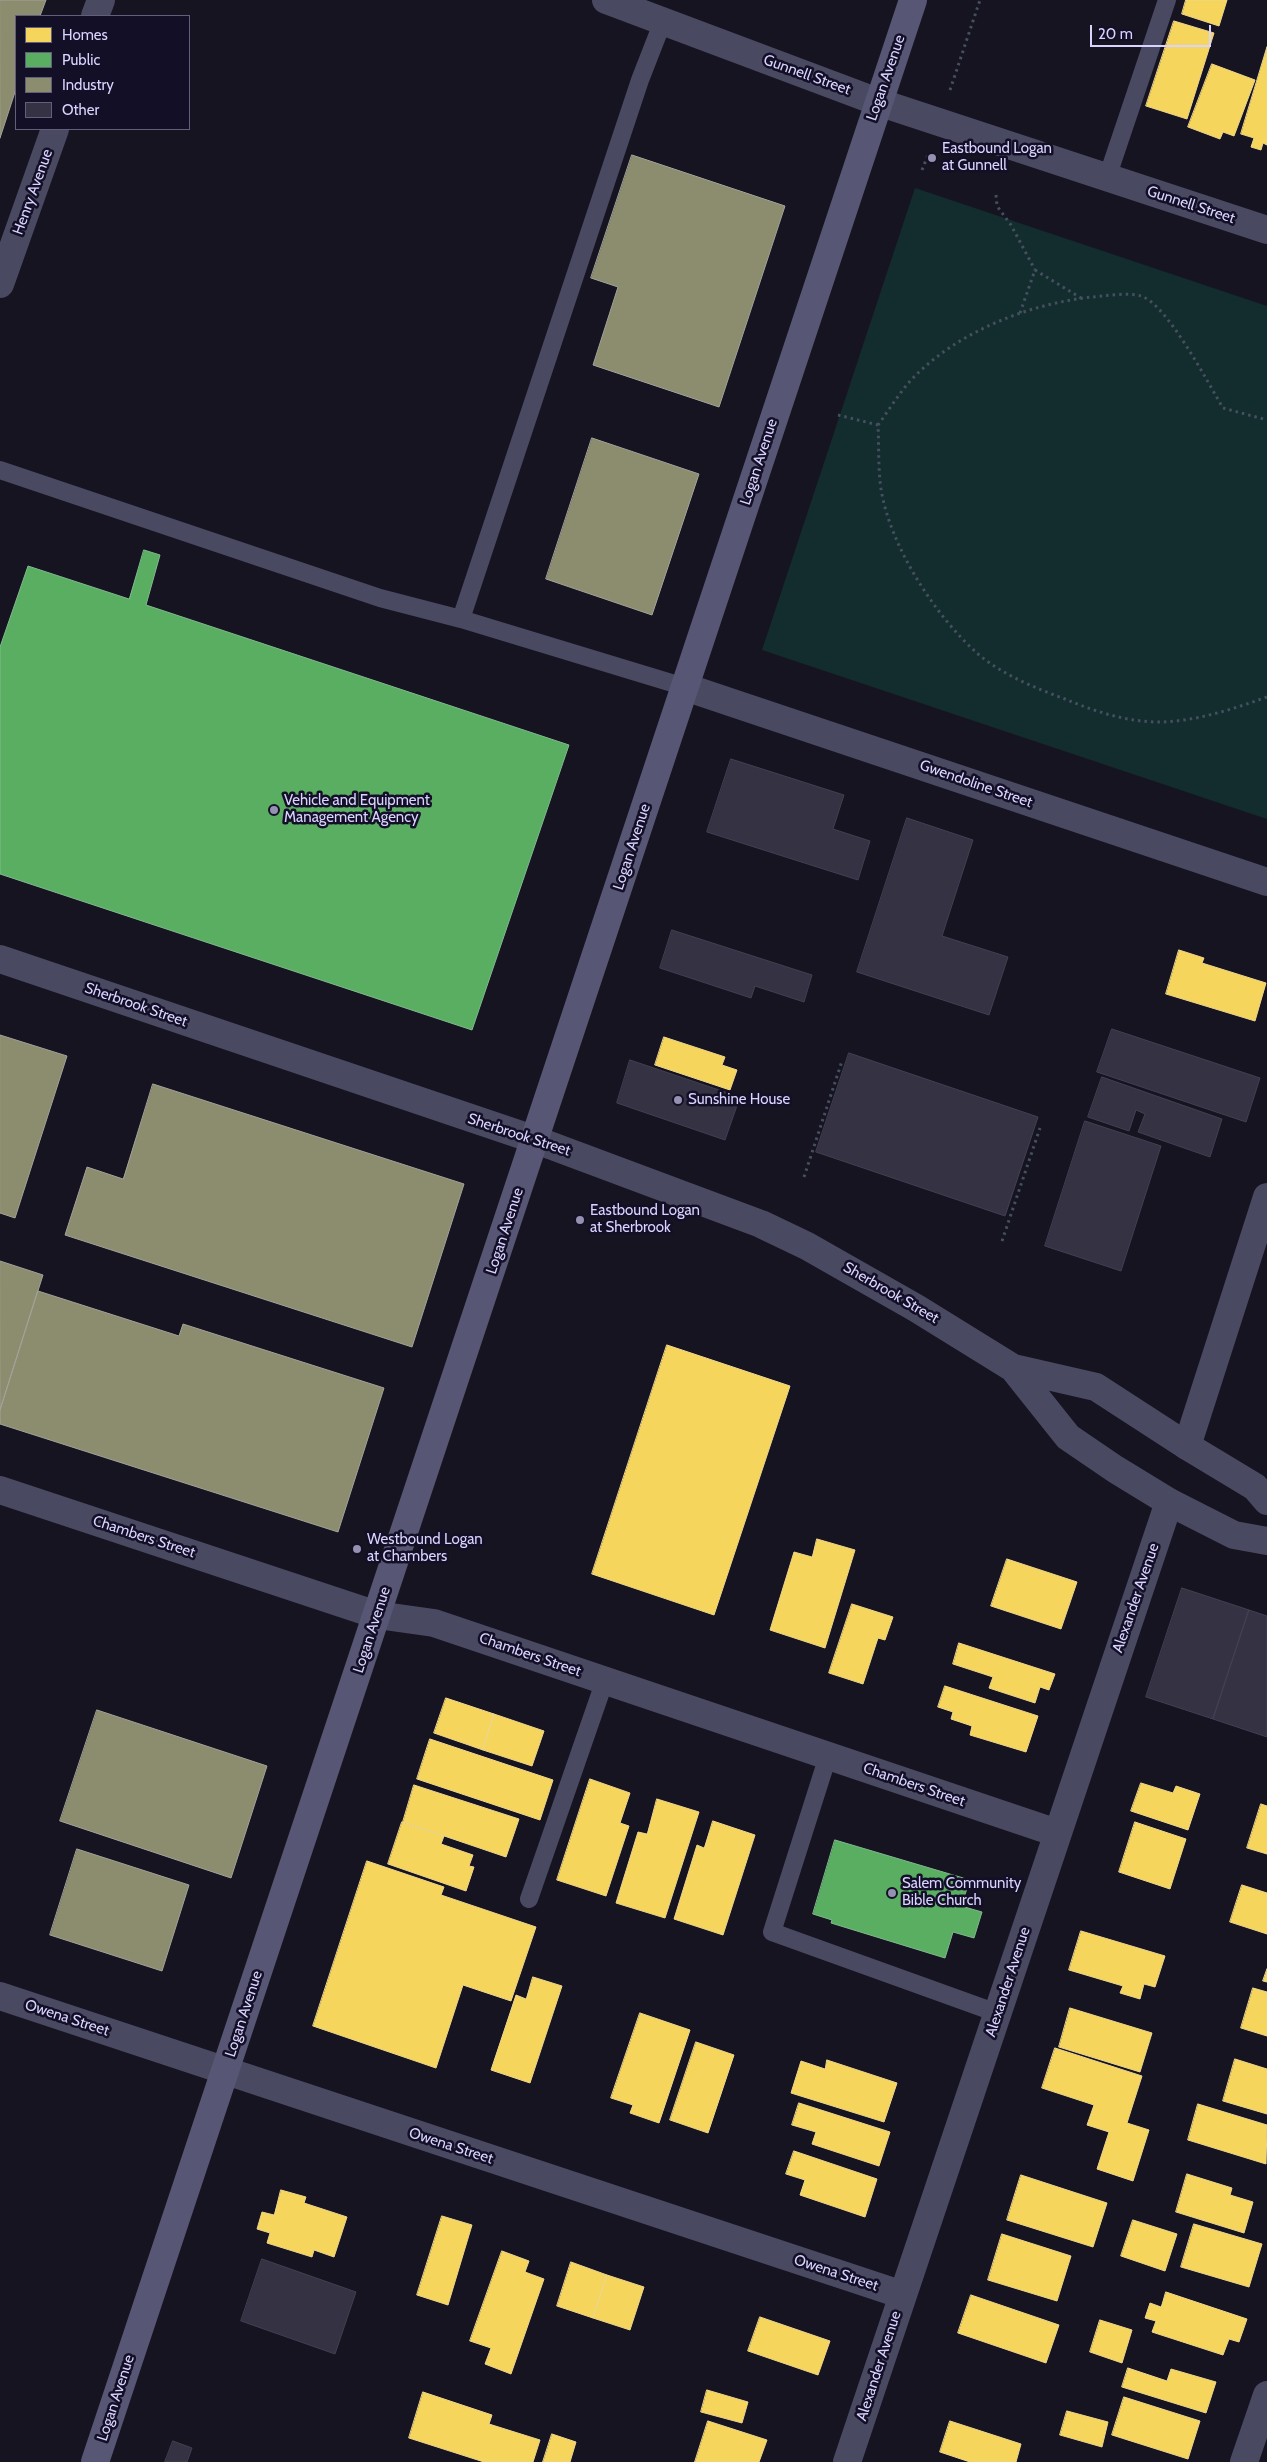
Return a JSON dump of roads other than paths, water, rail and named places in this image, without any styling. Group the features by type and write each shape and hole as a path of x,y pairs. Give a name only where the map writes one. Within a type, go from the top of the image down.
{"main road":[{"name":"Logan Avenue","path":"95,2462 536,1140 912,0"}],"street":[{"path":"96,15 101,0"},
{"name":"Gunnell Street","path":"606,0 878,102 1267,230"},
{"name":"Henry Avenue","path":"0,284 55,130"},
{"name":"Gwendoline Street","path":"685,687 1267,882"},
{"name":"Sherbrook Street","path":"0,959 536,1140 761,1224 807,1246 916,1308 1013,1368 1096,1387 1186,1446 1254,1487 1267,1501"},
{"path":"1186,1446 1267,1197"},
{"name":"Sherbrook Street","path":"1013,1368 1068,1437 1169,1502 1234,1535 1267,1541"},
{"name":"Chambers Street","path":"0,1490 377,1615 434,1623 1057,1833"},
{"name":"Alexander Avenue","path":"847,2462 1169,1502"},
{"name":"Owena Street","path":"0,1996 903,2295"},
{"path":"1244,2462 1267,2395"}],"lane":[{"path":"1107,178 1166,0"},
{"path":"461,619 640,80 663,21"},
{"path":"0,470 342,585 685,687"},
{"path":"529,1899 605,1680"},
{"path":"828,1756 772,1932 997,2013"}],"place":[{"name":"Eastbound Logan at Gunnell","path":"932,158"},
{"name":"Vehicle and Equipment Management Agency","path":"274,810"},
{"name":"Sunshine House","path":"678,1100"},
{"name":"Eastbound Logan at Sherbrook","path":"580,1220"},
{"name":"Westbound Logan at Chambers","path":"357,1549"},
{"name":"Salem Community Bible Church","path":"892,1893"}]}
